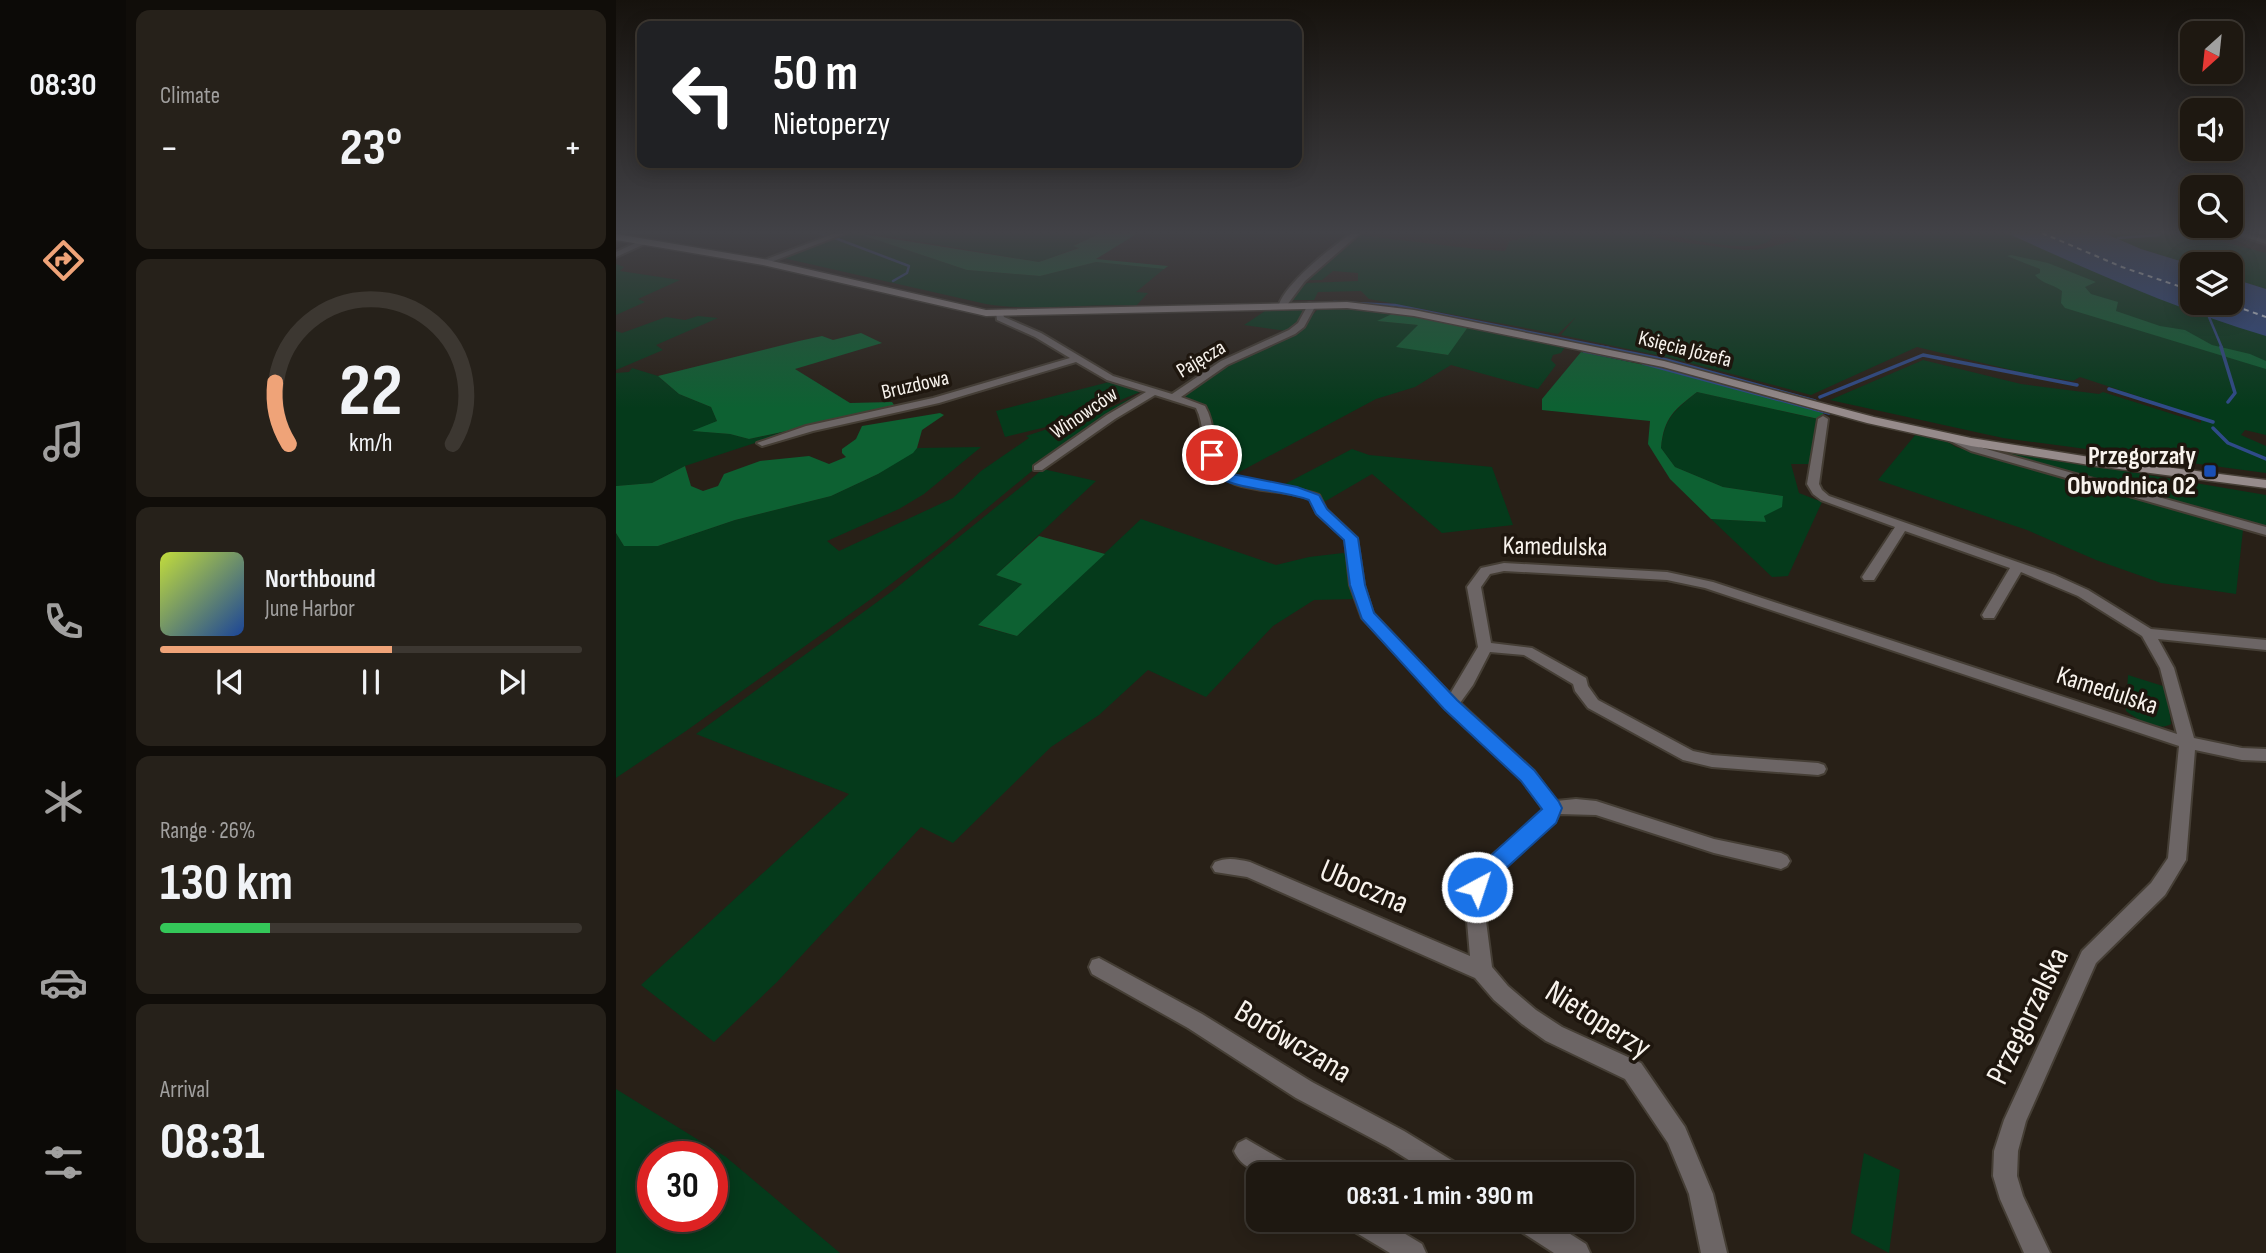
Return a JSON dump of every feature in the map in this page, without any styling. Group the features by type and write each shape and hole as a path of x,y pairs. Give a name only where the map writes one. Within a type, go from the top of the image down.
{"main road":[{"name":"Księcia Józefa","path":"897,291 999,314 1368,306 1664,364 1842,412 1952,438 2266,492"},
{"name":"Księcia Józefa","path":"2096,462 2266,484"}],"street":[{"path":"1281,307 1283,300 1292,291"},
{"name":"Pajęcza","path":"1180,398 1224,363 1292,332 1301,325 1312,306"},
{"path":"999,314 1000,318 1038,335 1110,378 1200,406 1209,423 1214,464 1222,473 1237,480 1315,497 1321,511 1351,538 1357,585 1367,615 1451,704 1528,775 1552,808"},
{"name":"Bruzdowa","path":"762,443 810,428 966,393 1075,359"},
{"name":"Winowców","path":"1038,468 1111,417 1153,392"},
{"path":"1823,419 1813,484 1817,492 1902,526 2018,566 2083,593 2148,633 2266,645"},
{"name":"Księcia Józefa","path":"1952,438 1961,444 1997,456 2266,531"},
{"path":"1869,577 1902,526"},
{"path":"1989,615 2018,566"},
{"name":"Kamedulska","path":"1485,647 1474,587 1479,578 1492,569 1550,568 1667,576 1708,585 2187,743"},
{"name":"Przegorzalska","path":"2036,1253 2005,1176 2006,1151 2015,1120 2090,957 2158,889 2176,860 2181,834 2187,743 2167,668 2148,633"},
{"path":"1451,704 1465,685 1485,647 1527,651 1581,682 1580,687 1594,704 1689,756 1712,761 1818,769"},
{"path":"2187,743 2266,755"},
{"path":"1552,808 1596,808 1714,846 1781,861"},
{"path":"1482,971 1475,907 1477,887 1484,874 1549,817 1552,808"},
{"name":"Uboczna","path":"1221,867 1233,866 1250,870 1482,971"},
{"name":"Borówczana","path":"1100,967 1195,1021 1304,1090 1433,1162"},
{"name":"Nietoperzy","path":"1482,971 1529,1017 1554,1034 1633,1071 1676,1135 1701,1194 1714,1253"},
{"path":"1246,1151 1264,1162"},
{"path":"1379,1232 1413,1253"},
{"path":"1545,1232 1577,1253"}],"green space":[{"path":"616,291 655,291 638,299 645,302 616,315"},
{"path":"931,291 1148,293 1136,306 1023,307 986,304"},
{"path":"1298,291 1341,291 1318,292 1314,300 1288,300"},
{"path":"1361,291 2157,291 2180,300 2180,315 2217,315 2266,334 2266,435 2245,430 2241,435 2266,446 2266,473 2003,438 1830,400 1923,360 2021,384 2099,394 2103,392 2201,423 2201,417 2080,377 2073,381 2032,375 1917,347 1811,395 1671,358 1561,335 1576,317 1558,334 1369,299"},
{"path":"2062,291 2089,291 2118,302 2116,311 2160,326 2185,330 2212,345 2250,354 2266,361 2266,369 2065,308 2061,303"},
{"path":"1355,307 1394,313 1378,321 1419,325 1397,346 1447,355 1468,327 1565,347 1561,353 1553,355 1551,360 1556,365 1538,389 1451,365 1415,387 1376,399 1232,476 1217,451 1207,412 1195,401 1184,396 1202,378 1297,332 1318,309"},
{"path":"1302,310 1304,315 1287,331 1244,325 1265,311"},
{"path":"1394,313 1468,327 1448,355 1396,347 1418,325 1377,321"},
{"path":"698,316 718,318 656,345 663,350 616,370 616,331 622,333 666,317 685,320"},
{"path":"861,333 882,343 795,369 850,403 892,402 896,408 749,439 730,434 692,431 717,421 711,407 679,394 658,376 822,336 833,340"},
{"path":"1581,352 1679,372 1823,413 1823,420 1697,392 1676,409 1668,421 1661,448 1675,467 1723,487 1783,496 1782,507 1764,516 1766,522 1711,519 1670,479 1648,444 1650,421 1542,410 1542,399"},
{"path":"632,368 658,376 679,394 711,407 717,421 694,431 730,434 749,439 794,430 685,466 652,483 616,486 616,373 629,372"},
{"path":"1113,381 1140,392 1067,422 1005,437 996,411"},
{"path":"1697,392 1822,420 1812,464 1791,464 1799,493 1822,502 1788,576 1772,577 1711,519 1765,522 1764,516 1783,496 1723,487 1675,467 1661,448 1668,422"},
{"path":"1138,397 1038,466 940,547 871,599 616,778 616,533 624,546 658,546 735,520 831,496 878,474 917,448 981,447 924,494 899,509 827,541 839,551 953,498 981,471 1029,438 1026,436 1103,411"},
{"path":"940,413 944,415 922,430 913,453 878,474 831,496 735,520 658,546 624,546 616,533 616,486 652,483 685,466 691,486 703,491 718,486 724,474 760,461 809,456 829,464 846,457 842,449 856,439 862,426"},
{"path":"1916,434 1943,439 1956,447 2243,530 2236,594 2161,583 2096,560 2027,530 1878,480"},
{"path":"1978,446 2266,495 2266,527 1980,449"},
{"path":"1352,449 1369,455 1492,467 1513,525 1442,533 1372,474 1324,502 1313,492 1281,486"},
{"path":"1043,469 1096,481 996,575 1022,584 979,626 1017,636 1141,519 1276,565 1309,557 1343,553 1351,556 1354,599 1314,600 1273,626 1206,697 1148,670 1099,715 1051,747 953,843 921,827 777,982 714,1042 641,985 849,794 696,734 895,589"},
{"path":"1039,536 1105,554 1017,636 978,625 1022,584 996,575"},
{"path":"2128,675 2166,687 2171,724 2154,726 2126,711"},
{"path":"616,1089 700,1141 637,1141 637,1232 728,1232 728,1159 840,1253 616,1253"},
{"path":"1864,1153 1900,1170 1889,1253 1851,1233"}],"water":[{"path":"2141,291 2180,291 2180,306"},
{"path":"2243,291 2266,291 2266,336 2203,315 2243,315"}],"waterway":[{"path":"1334,302 1395,305 1609,348"},
{"path":"2209,317 2222,348"},
{"path":"1601,347 1666,360 1815,401"},
{"path":"2221,347 2235,393 2228,402"},
{"path":"1584,351 1631,360"},
{"path":"1820,397 1923,355 2077,385"},
{"path":"1643,363 1829,413"},
{"path":"2109,389 2213,422"},
{"path":"2213,428 2228,443 2266,459"}],"ferry route":[{"path":"2243,309 2266,317"}],"place":[{"name":"Przegorzały Obwodnica 02","path":"2210,471"}],"route":[{"path":"1212,455 1214,464 1228,477 1315,497 1321,511 1351,538 1362,605 1373,623 1478,732 1528,775 1552,808 1549,817 1484,874 1477,887"}]}
